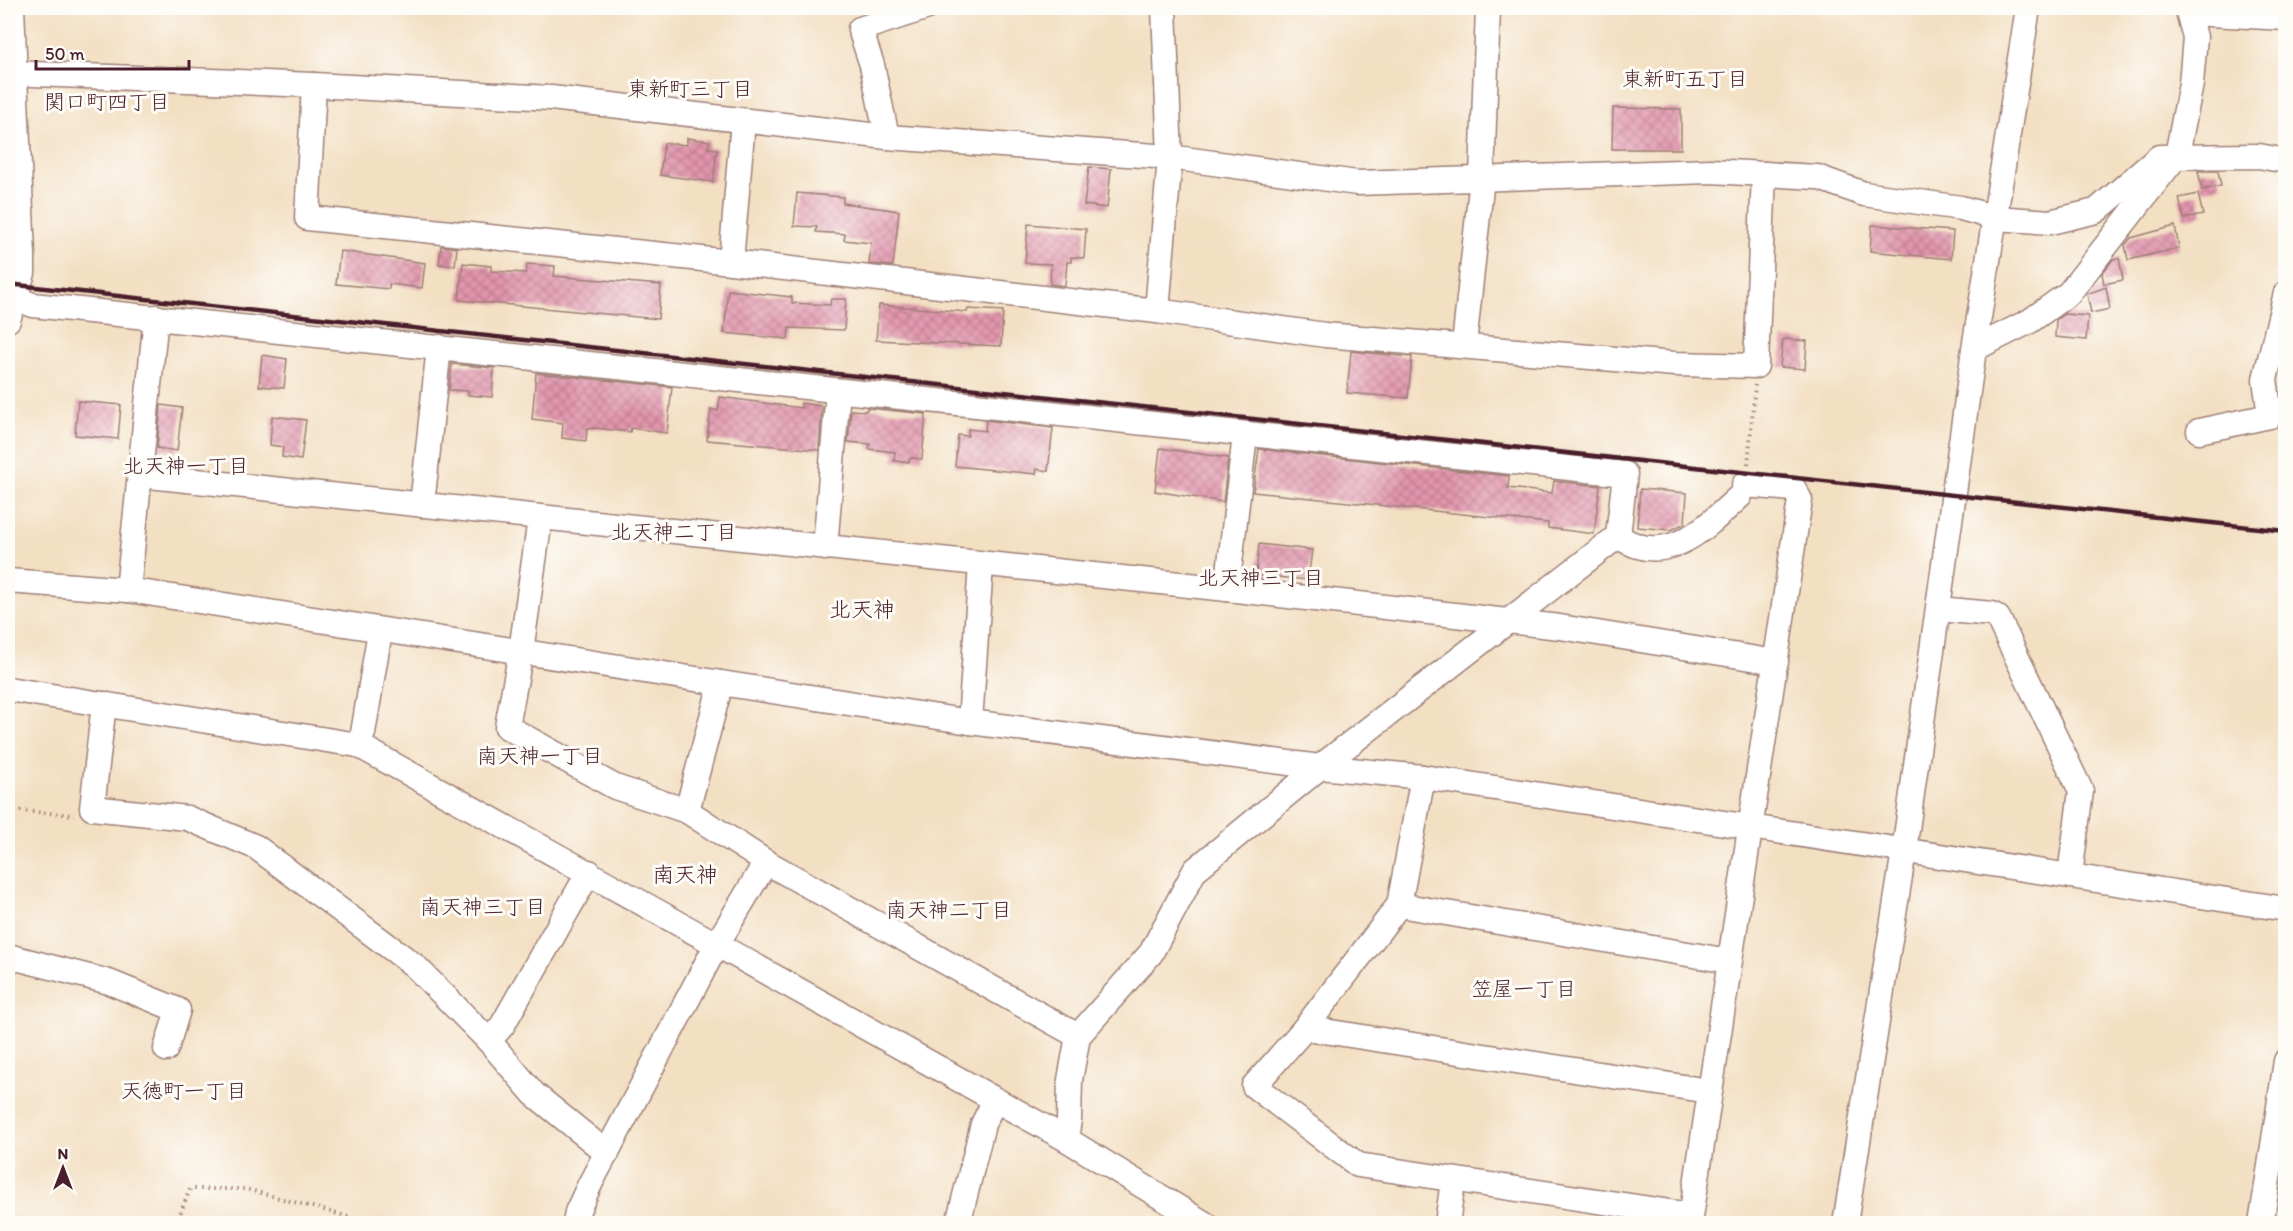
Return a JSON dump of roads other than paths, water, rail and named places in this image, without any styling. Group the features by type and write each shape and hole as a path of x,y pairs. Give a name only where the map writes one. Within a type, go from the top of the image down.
{"street":[{"path":"12,8 15,255 10,305 33,305 156,317 838,392 1625,474 1618,536 1320,766 1195,870 1151,953 1078,1036 1070,1080 1070,1120 1066,1139"},
{"path":"887,137 872,65 860,29 924,8"},
{"path":"1157,311 1170,157 1164,8"},
{"path":"1464,345 1482,178 1488,8"},
{"path":"1845,1224 1904,851 1974,349 2028,8"},
{"path":"1974,349 2030,321 2069,293 2177,155 2191,84 2195,37 2189,10 2286,18"},
{"path":"12,73 314,85 551,98 887,137 1170,157 1357,183 1711,171 1817,177 1864,194 1961,208 1996,218 2050,222 2096,210 2159,157 2177,155 2259,156 2286,161"},
{"path":"314,85 307,218 731,262 1157,311 1324,335 1675,364 1756,366 1764,174"},
{"path":"731,262 743,121"},
{"path":"2199,431 2270,416 2265,379 2286,293"},
{"path":"128,590 156,317"},
{"path":"422,505 439,348"},
{"path":"825,548 838,392"},
{"path":"1227,589 1245,435"},
{"path":"139,475 540,519 1227,589 1560,627 1776,662"},
{"path":"1423,777 1400,905 1305,1028 1254,1086 1358,1165 1690,1220 1800,500 1794,489 1742,491 1696,537 1662,548 1632,546 1618,536"},
{"path":"540,519 521,651 507,727 615,786 687,811 766,862 1078,1036"},
{"path":"970,722 981,565"},
{"path":"8,580 128,590 970,722 1423,777 2286,909"},
{"path":"1939,609 1992,614 1998,618 2081,791 2070,875"},
{"path":"358,745 363,733 380,631"},
{"path":"687,811 721,683"},
{"path":"8,688 358,745 1066,1139 1205,1224"},
{"path":"104,704 92,808 188,818 256,847 415,966 489,1041 534,1094 607,1153"},
{"path":"575,1224 577,1212 717,944 766,862"},
{"path":"489,1041 502,1026 589,872"},
{"path":"1400,905 1729,961"},
{"path":"8,956 109,982 178,1010 166,1049"},
{"path":"1305,1028 1709,1091"},
{"path":"2261,1224 2286,1060"},
{"path":"958,1224 983,1124 995,1100"},
{"path":"1447,1224 1454,1180"}],"railway":[{"path":"8,284 2286,531"}],"district":[{"name":"東新町五丁目","path":"1685,78"},
{"name":"東新町三丁目","path":"690,88"},
{"name":"関口町四丁目","path":"107,101"},
{"name":"北天神一丁目","path":"186,465"},
{"name":"北天神二丁目","path":"674,531"},
{"name":"北天神三丁目","path":"1261,577"},
{"name":"北天神","path":"862,609"},
{"name":"南天神一丁目","path":"540,755"},
{"name":"南天神","path":"685,874"},
{"name":"南天神三丁目","path":"483,906"},
{"name":"南天神二丁目","path":"949,909"},
{"name":"笠屋一丁目","path":"1524,988"},
{"name":"天徳町一丁目","path":"184,1090"}]}
